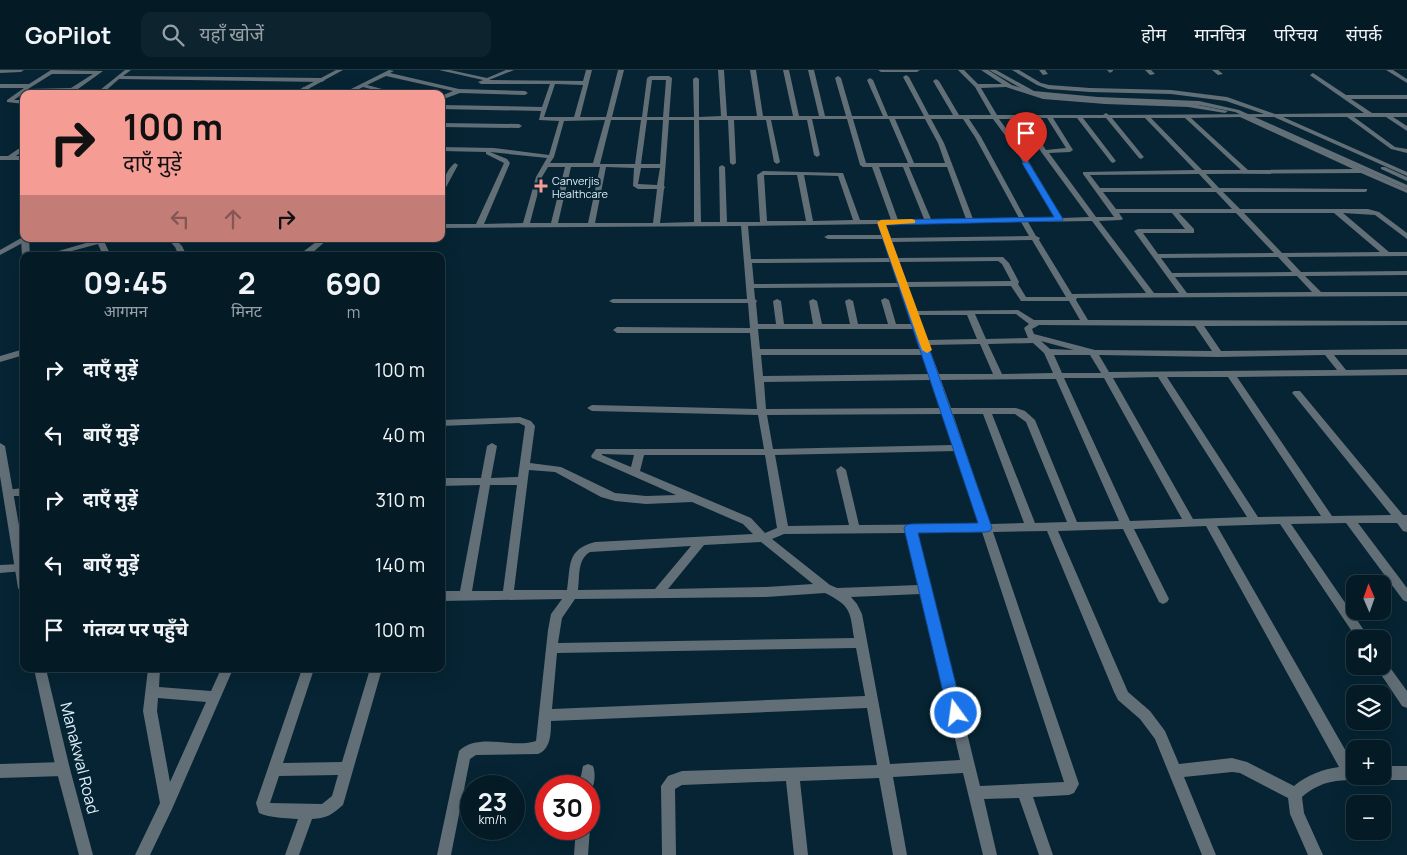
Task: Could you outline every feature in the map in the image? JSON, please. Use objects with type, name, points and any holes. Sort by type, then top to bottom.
[{"type":"street","points":[[0,70],[21,70]]},
{"type":"street","points":[[104,90],[128,70]]},
{"type":"street","points":[[166,78],[175,70]]},
{"type":"street","points":[[196,78],[205,70]]},
{"type":"street","points":[[304,89],[340,70]]},
{"type":"street","points":[[352,90],[394,70]]},
{"type":"street","points":[[442,70],[484,81],[584,83]]},
{"type":"street","points":[[445,96],[511,70]]},
{"type":"street","points":[[576,118],[589,70]]},
{"type":"street","points":[[591,226],[607,118],[621,70]]},
{"type":"street","points":[[721,70],[732,163]]},
{"type":"street","points":[[753,70],[777,162]]},
{"type":"street","points":[[786,70],[796,117]]},
{"type":"street","points":[[811,70],[822,117]]},
{"type":"street","points":[[881,70],[917,70]]},
{"type":"street","points":[[961,70],[977,86],[995,117],[1019,150],[1059,219]]},
{"type":"street","points":[[984,70],[1027,93],[1050,98],[1105,102],[1188,104],[1238,115],[1407,189]]},
{"type":"street","points":[[992,70],[1012,85],[1033,93],[1199,103],[1246,115],[1407,189]]},
{"type":"street","points":[[1006,70],[1037,88],[1204,99],[1234,105],[1407,179]]},
{"type":"street","points":[[1015,70],[1048,87],[1193,94],[1227,99],[1273,115],[1407,174]]},
{"type":"street","points":[[1389,70],[1407,81]]},
{"type":"street","points":[[24,90],[53,71],[99,71]]},
{"type":"street","points":[[72,90],[99,71]]},
{"type":"street","points":[[386,74],[459,91],[526,94]]},
{"type":"street","points":[[1313,75],[1370,115]]},
{"type":"street","points":[[906,77],[950,165],[953,180],[970,221]]},
{"type":"street","points":[[120,78],[322,80]]},
{"type":"street","points":[[656,225],[662,187],[669,78],[650,79],[636,186],[662,187]]},
{"type":"street","points":[[838,78],[862,164],[950,165]]},
{"type":"street","points":[[696,79],[698,225]]},
{"type":"street","points":[[870,80],[889,117],[909,165],[928,221]]},
{"type":"street","points":[[936,81],[961,117],[978,137],[1023,220],[1036,238],[1086,322]]},
{"type":"street","points":[[553,83],[541,119],[1407,115]]},
{"type":"street","points":[[362,85],[382,90]]},
{"type":"street","points":[[977,86],[1012,85]]},
{"type":"street","points":[[0,86],[30,86]]},
{"type":"street","points":[[20,93],[9,101],[20,102]]},
{"type":"street","points":[[1345,97],[1407,97]]},
{"type":"street","points":[[445,107],[544,109]]},
{"type":"street","points":[[1145,115],[1240,211],[1319,295]]},
{"type":"street","points":[[1185,115],[1246,171]]},
{"type":"street","points":[[1348,115],[1394,148],[1407,151]]},
{"type":"street","points":[[1387,115],[1407,129]]},
{"type":"street","points":[[1078,116],[1113,161]]},
{"type":"street","points":[[1106,116],[1141,157]]},
{"type":"street","points":[[809,117],[817,155]]},
{"type":"street","points":[[1021,117],[1061,177],[1152,296]]},
{"type":"street","points":[[1044,152],[1070,150],[1049,117]]},
{"type":"street","points":[[526,226],[539,177],[551,157],[562,119]]},
{"type":"street","points":[[445,125],[519,126]]},
{"type":"street","points":[[445,149],[481,150],[551,157]]},
{"type":"street","points":[[9,158],[20,150]]},
{"type":"street","points":[[479,226],[507,163],[505,160],[481,150]]},
{"type":"street","points":[[0,158],[20,158]]},
{"type":"street","points":[[445,184],[455,165]]},
{"type":"street","points":[[546,165],[663,166]]},
{"type":"street","points":[[875,165],[895,222]]},
{"type":"street","points":[[554,226],[568,166]]},
{"type":"street","points":[[722,167],[724,224]]},
{"type":"street","points":[[445,226],[698,225],[1119,219],[1085,173],[1364,171]]},
{"type":"street","points":[[800,173],[810,223]]},
{"type":"street","points":[[764,223],[760,174],[800,173],[841,174],[857,222]]},
{"type":"street","points":[[1098,190],[1366,190]]},
{"type":"street","points":[[1114,211],[1375,212],[1407,236]]},
{"type":"street","points":[[1174,211],[1191,231],[1138,232],[1185,296]]},
{"type":"street","points":[[1337,212],[1387,254]]},
{"type":"street","points":[[881,222],[926,347],[934,377],[1072,784],[1069,788],[975,793]]},
{"type":"street","points":[[744,224],[761,379],[762,412],[783,530]]},
{"type":"street","points":[[828,237],[1036,238]]},
{"type":"street","points":[[0,253],[20,242]]},
{"type":"street","points":[[58,252],[92,242]]},
{"type":"street","points":[[309,252],[321,242]]},
{"type":"street","points":[[1156,256],[1407,254]]},
{"type":"street","points":[[748,261],[1000,259],[1005,263],[1015,280],[1014,284],[1024,299],[1407,294]]},
{"type":"street","points":[[1171,275],[1407,273]]},
{"type":"street","points":[[751,286],[1014,284]]},
{"type":"street","points":[[884,300],[893,326]]},
{"type":"street","points":[[613,301],[753,301]]},
{"type":"street","points":[[777,301],[780,327]]},
{"type":"street","points":[[813,301],[818,327]]},
{"type":"street","points":[[849,301],[855,327]]},
{"type":"street","points":[[966,312],[972,316],[998,375]]},
{"type":"street","points":[[913,313],[1018,312],[1033,323],[1407,323]]},
{"type":"street","points":[[1033,323],[1028,328],[1032,337],[1048,352],[1126,524],[1163,599]]},
{"type":"street","points":[[1198,324],[1218,354]]},
{"type":"street","points":[[617,330],[918,326]]},
{"type":"street","points":[[757,352],[926,347],[1032,337],[1092,352],[1133,420],[1190,522]]},
{"type":"street","points":[[1048,352],[1218,354],[1407,352]]},
{"type":"street","points":[[1326,352],[1343,372]]},
{"type":"street","points":[[0,359],[20,353]]},
{"type":"street","points":[[761,379],[1058,374],[1407,372]]},
{"type":"street","points":[[1160,374],[1255,521]]},
{"type":"street","points":[[1231,374],[1329,520]]},
{"type":"street","points":[[1297,393],[1405,522]]},
{"type":"street","points":[[592,408],[762,412],[1016,411],[1022,413],[1030,420],[1074,527]]},
{"type":"street","points":[[986,410],[1031,527]]},
{"type":"street","points":[[445,423],[520,420],[528,422],[530,426],[508,595]]},
{"type":"street","points":[[0,446],[20,568],[0,569]]},
{"type":"street","points":[[465,595],[492,446]]},
{"type":"street","points":[[900,855],[854,607],[844,597],[830,590],[762,538],[747,521],[598,459],[596,453],[605,451],[769,452],[958,448]]},
{"type":"street","points":[[634,473],[640,451]]},
{"type":"street","points":[[525,466],[557,469],[605,494],[615,497],[646,500],[694,498]]},
{"type":"street","points":[[841,470],[854,529]]},
{"type":"street","points":[[445,482],[522,481]]},
{"type":"street","points":[[9,493],[20,492]]},
{"type":"street","points":[[1283,520],[1358,630]]},
{"type":"street","points":[[444,855],[464,756],[474,749],[538,748],[542,744],[556,616],[572,594],[577,557],[580,551],[586,548],[762,538],[783,530],[1074,527],[1283,520],[1405,522]]},
{"type":"street","points":[[1349,520],[1407,597]]},
{"type":"street","points":[[1209,522],[1346,761]]},
{"type":"street","points":[[1051,527],[1118,688],[1123,696],[1153,724],[1208,855]]},
{"type":"street","points":[[911,528],[990,855]]},
{"type":"street","points":[[658,593],[700,542]]},
{"type":"street","points":[[445,596],[926,589]]},
{"type":"street","points":[[552,648],[861,643]]},
{"type":"street","name":"Manakwal Road","points":[[41,672],[63,769],[86,855]]},
{"type":"street","points":[[154,672],[150,712],[167,804]]},
{"type":"street","points":[[142,855],[167,804],[226,672]]},
{"type":"street","points":[[307,672],[263,803],[264,808],[270,810],[326,811],[338,800],[375,672]]},
{"type":"street","points":[[1388,675],[1407,702]]},
{"type":"street","points":[[152,692],[214,698]]},
{"type":"street","points":[[545,715],[871,702]]},
{"type":"street","points":[[1174,771],[1232,765],[1242,767],[1295,794]]},
{"type":"street","points":[[669,855],[668,786],[673,781],[682,778],[886,772],[969,766]]},
{"type":"street","points":[[273,770],[347,768]]},
{"type":"street","points":[[0,771],[63,769]]},
{"type":"street","points":[[587,775],[588,771]]},
{"type":"street","points":[[1391,773],[1407,773]]},
{"type":"street","points":[[1295,794],[1311,781],[1325,775],[1346,774]]},
{"type":"street","points":[[792,775],[801,855]]},
{"type":"street","points":[[1024,791],[1046,855]]},
{"type":"street","points":[[1295,794],[1297,814],[1316,855]]},
{"type":"street","points":[[292,855],[307,812]]},
{"type":"street","points":[[581,855],[582,840]]},
{"type":"slow traffic","points":[[912,222],[881,222],[927,350]]},
{"type":"place","name":"Canverjis Healthcare","points":[[541,186]]},
{"type":"route","points":[[956,713],[911,528],[986,528],[881,222],[1059,219],[1026,163]]}]
